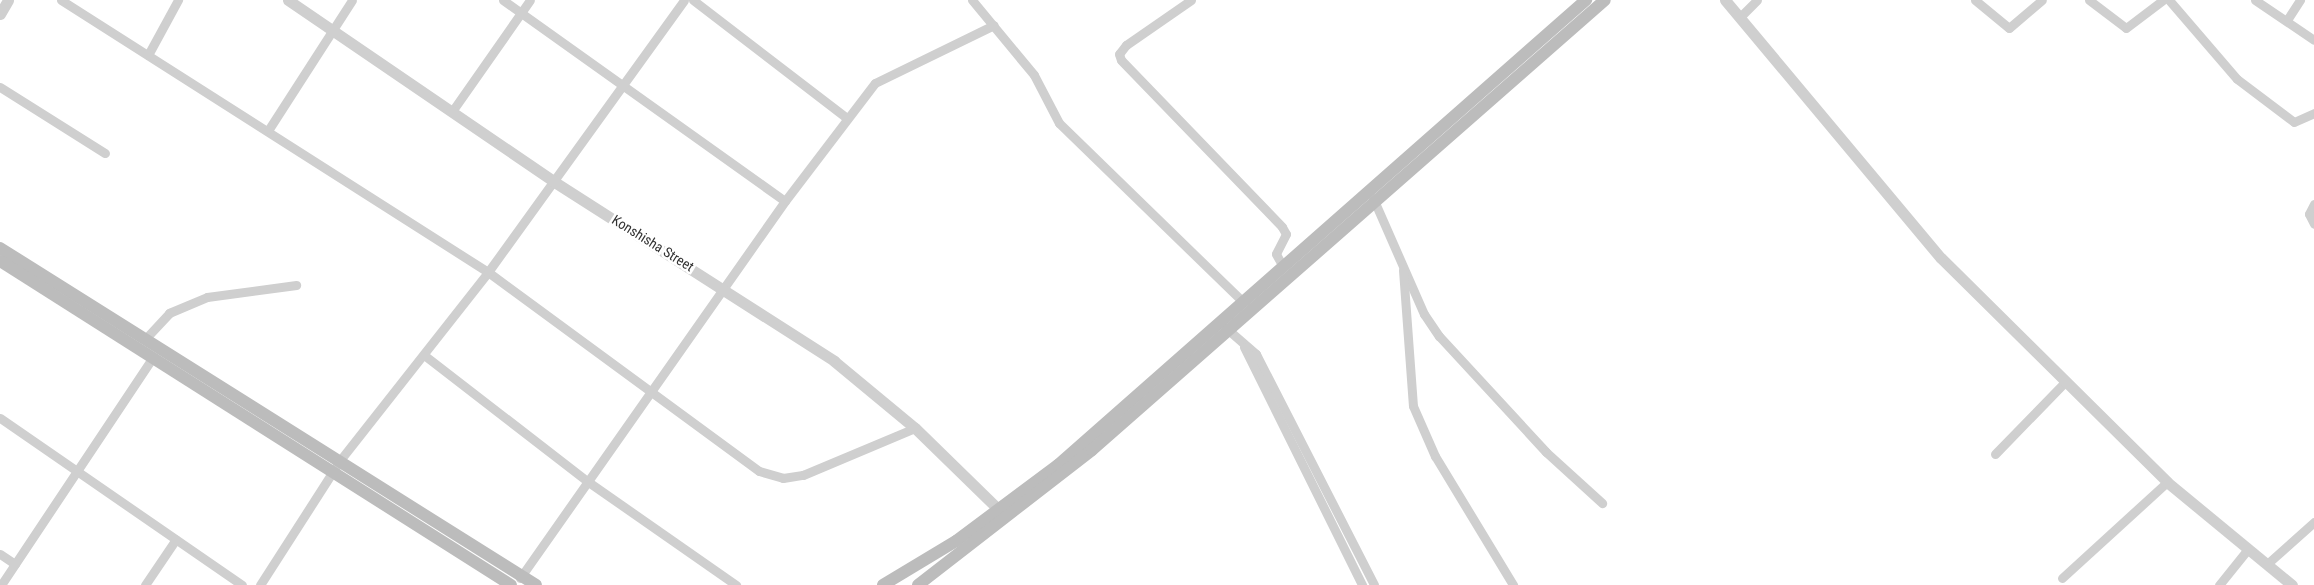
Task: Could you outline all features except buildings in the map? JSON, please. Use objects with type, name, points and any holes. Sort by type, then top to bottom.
[{"type":"main road","points":[[918,585],[1060,477],[1223,325],[1241,300],[1282,265],[1372,196],[1586,0]]},
{"type":"main road","points":[[883,585],[999,510],[1076,449],[1604,0]]},
{"type":"main road","points":[[0,248],[147,337],[515,581],[536,585]]},
{"type":"main road","points":[[0,261],[153,357],[338,464]]},
{"type":"street","points":[[0,14],[8,0]]},
{"type":"street","points":[[62,0],[269,129],[488,272],[651,393],[773,477],[803,475],[915,428]]},
{"type":"street","points":[[148,55],[178,0]]},
{"type":"street","name":"Konshisha Street","points":[[288,0],[333,28],[553,181],[727,289],[834,361],[915,428],[999,510]]},
{"type":"street","points":[[269,129],[352,0]]},
{"type":"street","points":[[503,0],[623,82],[785,201]]},
{"type":"street","points":[[452,110],[530,0]]},
{"type":"street","points":[[262,584],[338,464],[488,272],[623,82],[684,0]]},
{"type":"street","points":[[693,0],[847,118]]},
{"type":"street","points":[[972,0],[1034,75],[1059,124],[1241,300]]},
{"type":"street","points":[[1191,0],[1126,45],[1119,54],[1121,60],[1282,227],[1286,234],[1276,254],[1282,265]]},
{"type":"street","points":[[1725,0],[1904,217],[2167,482],[2292,585]]},
{"type":"street","points":[[1740,17],[1758,0]]},
{"type":"street","points":[[1974,0],[2009,28],[2042,0]]},
{"type":"street","points":[[2089,0],[2126,28],[2163,0]]},
{"type":"street","points":[[2170,0],[2244,85],[2294,122],[2314,114]]},
{"type":"street","points":[[2255,0],[2314,40]]},
{"type":"street","points":[[2287,20],[2300,0]]},
{"type":"street","points":[[515,581],[727,289],[785,201],[847,118],[884,76],[994,25]]},
{"type":"street","points":[[0,87],[106,153]]},
{"type":"street","points":[[1372,196],[1424,314],[1440,336],[1546,452],[1602,503]]},
{"type":"street","points":[[2314,204],[2309,214],[2314,224]]},
{"type":"street","points":[[1403,266],[1413,406],[1435,456],[1513,585]]},
{"type":"street","points":[[147,337],[169,313],[208,297],[296,285]]},
{"type":"street","points":[[1223,325],[1244,347],[1256,354],[1374,585]]},
{"type":"street","points":[[1244,347],[1362,585]]},
{"type":"street","points":[[424,356],[587,481],[736,585]]},
{"type":"street","points":[[2,585],[153,357]]},
{"type":"street","points":[[1995,454],[2066,382]]},
{"type":"street","points":[[0,418],[78,470],[242,585]]},
{"type":"street","points":[[2062,578],[2167,482]]},
{"type":"street","points":[[2267,564],[2314,522]]},
{"type":"street","points":[[144,585],[176,539]]},
{"type":"street","points":[[2219,585],[2248,549]]},
{"type":"street","points":[[0,554],[16,564]]}]
